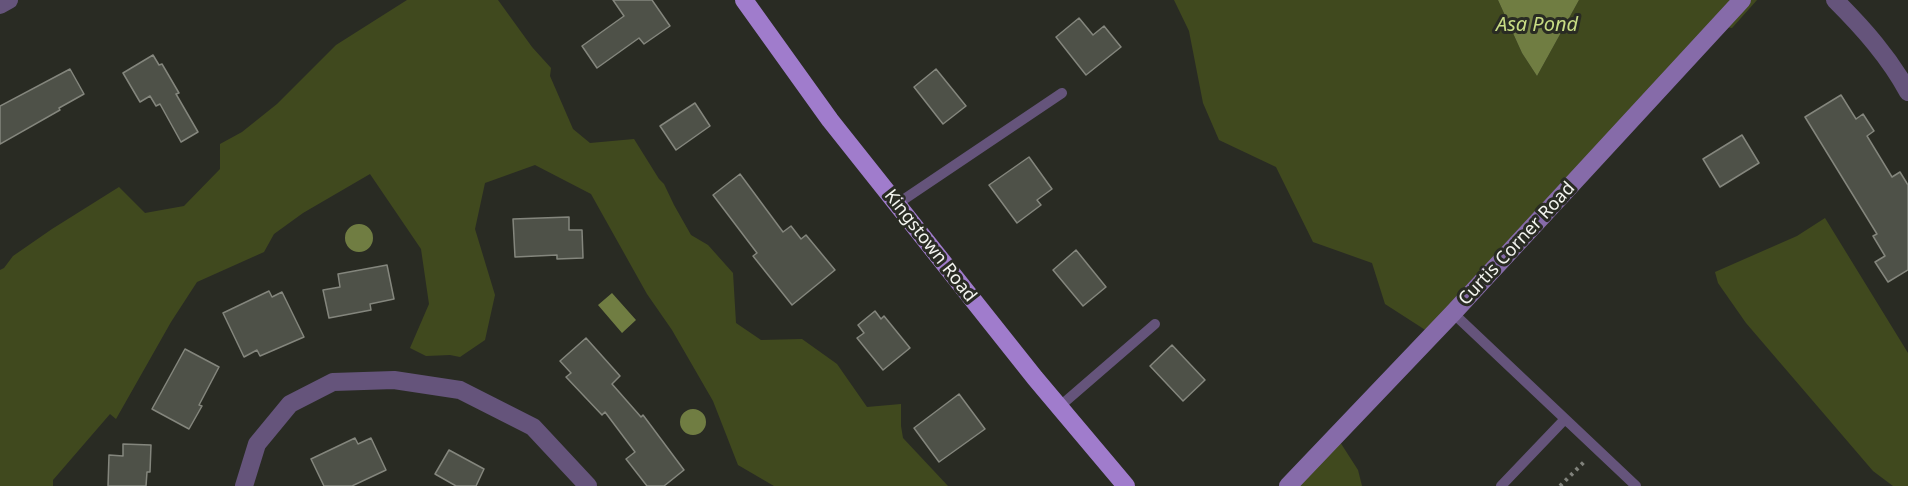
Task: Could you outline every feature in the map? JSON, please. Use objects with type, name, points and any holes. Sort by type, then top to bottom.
[{"type":"main road","name":"Kingstown Road","points":[[744,0],[830,120],[1059,407],[1126,486]]},
{"type":"street","points":[[0,5],[9,0]]},
{"type":"street","name":"Curtis Corner Road","points":[[1288,486],[1453,313],[1742,0]]},
{"type":"street","points":[[1836,0],[1897,71],[1908,92]]},
{"type":"street","points":[[244,486],[257,444],[290,404],[333,382],[394,380],[460,390],[533,427],[588,486]]},
{"type":"lane","points":[[897,204],[1062,93]]},
{"type":"lane","points":[[1453,313],[1636,486]]},
{"type":"lane","points":[[1059,407],[1155,324]]},
{"type":"lane","points":[[1501,486],[1565,419]]},
{"type":"path","points":[[1560,486],[1596,449]]},
{"type":"shaded area","points":[[407,0],[498,0],[532,47],[551,68],[550,76],[573,129],[590,143],[634,139],[664,184],[691,235],[708,245],[733,273],[736,323],[761,340],[802,339],[837,364],[867,407],[901,404],[903,438],[948,486],[774,486],[738,465],[713,401],[672,330],[647,294],[591,194],[535,165],[485,183],[475,229],[495,295],[485,340],[460,357],[426,356],[410,348],[429,304],[421,249],[370,174],[303,213],[274,234],[264,252],[197,282],[171,322],[116,419],[110,414],[53,480],[53,486],[0,486],[0,270],[13,256],[119,187],[145,213],[184,206],[220,169],[220,144],[242,132],[277,104],[336,45]]},
{"type":"shaded area","points":[[1174,0],[1498,0],[1522,53],[1537,76],[1579,0],[1757,0],[1732,28],[1725,27],[1430,333],[1385,304],[1372,263],[1313,242],[1276,167],[1219,140],[1203,103],[1189,31]]},
{"type":"shaded area","points":[[1825,218],[1908,353],[1908,486],[1893,486],[1873,471],[1746,323],[1718,283],[1715,272],[1797,236]]},
{"type":"shaded area","points":[[1340,442],[1358,470],[1362,486],[1294,486]]},
{"type":"water","name":"Asa Pond","points":[[1498,0],[1579,0],[1537,76],[1522,53]]},
{"type":"water","points":[[359,224],[369,228],[373,238],[369,248],[359,252],[349,248],[345,238],[349,228]]},
{"type":"water","points":[[612,293],[636,320],[622,333],[598,305]]},
{"type":"water","points":[[693,409],[703,412],[706,422],[703,432],[693,435],[683,432],[680,422],[683,412]]},
{"type":"building","points":[[613,0],[652,0],[670,26],[644,44],[639,38],[597,68],[582,46],[624,16]]},
{"type":"building","points":[[1079,18],[1093,35],[1104,26],[1121,47],[1086,75],[1056,37]]},
{"type":"building","points":[[153,55],[159,65],[162,64],[179,93],[176,94],[198,132],[181,142],[160,104],[156,106],[150,96],[140,102],[123,73]]},
{"type":"building","points":[[70,69],[84,94],[0,144],[0,106]]},
{"type":"building","points":[[936,69],[966,106],[943,124],[914,87]]},
{"type":"building","points":[[1841,95],[1856,119],[1863,114],[1874,131],[1867,136],[1892,177],[1900,172],[1908,185],[1908,270],[1888,282],[1875,262],[1885,256],[1873,236],[1877,234],[1805,117]]},
{"type":"building","points":[[695,103],[710,126],[676,150],[660,126]]},
{"type":"building","points":[[1742,135],[1759,163],[1720,187],[1703,159]]},
{"type":"building","points":[[1029,157],[1052,189],[1037,200],[1041,205],[1017,223],[989,185]]},
{"type":"building","points":[[740,174],[783,232],[791,226],[801,239],[806,235],[835,270],[792,305],[753,256],[757,253],[713,195]]},
{"type":"building","points":[[569,217],[569,230],[582,230],[583,258],[557,259],[557,255],[515,257],[513,219]]},
{"type":"building","points":[[1076,250],[1106,287],[1083,306],[1053,270]]},
{"type":"building","points":[[387,265],[394,299],[370,304],[371,310],[329,318],[323,290],[340,287],[338,274]]},
{"type":"building","points":[[269,291],[272,297],[282,292],[304,337],[260,356],[257,350],[244,357],[223,313]]},
{"type":"building","points":[[875,311],[881,319],[884,316],[910,348],[883,370],[857,338],[864,333],[858,325]]},
{"type":"building","points":[[586,338],[620,376],[612,384],[641,417],[643,415],[684,470],[664,486],[647,486],[626,459],[635,452],[605,412],[602,415],[566,377],[571,373],[560,361]]},
{"type":"building","points":[[1172,345],[1205,380],[1183,401],[1150,366]]},
{"type":"building","points":[[185,349],[219,367],[189,429],[152,409]]},
{"type":"building","points":[[959,394],[985,429],[939,462],[914,428]]},
{"type":"building","points":[[355,438],[358,444],[371,438],[386,470],[352,486],[324,486],[311,459]]},
{"type":"building","points":[[123,444],[151,445],[150,472],[147,472],[146,486],[108,486],[109,455],[123,456]]},
{"type":"building","points":[[449,450],[484,469],[476,486],[456,486],[435,474]]}]
